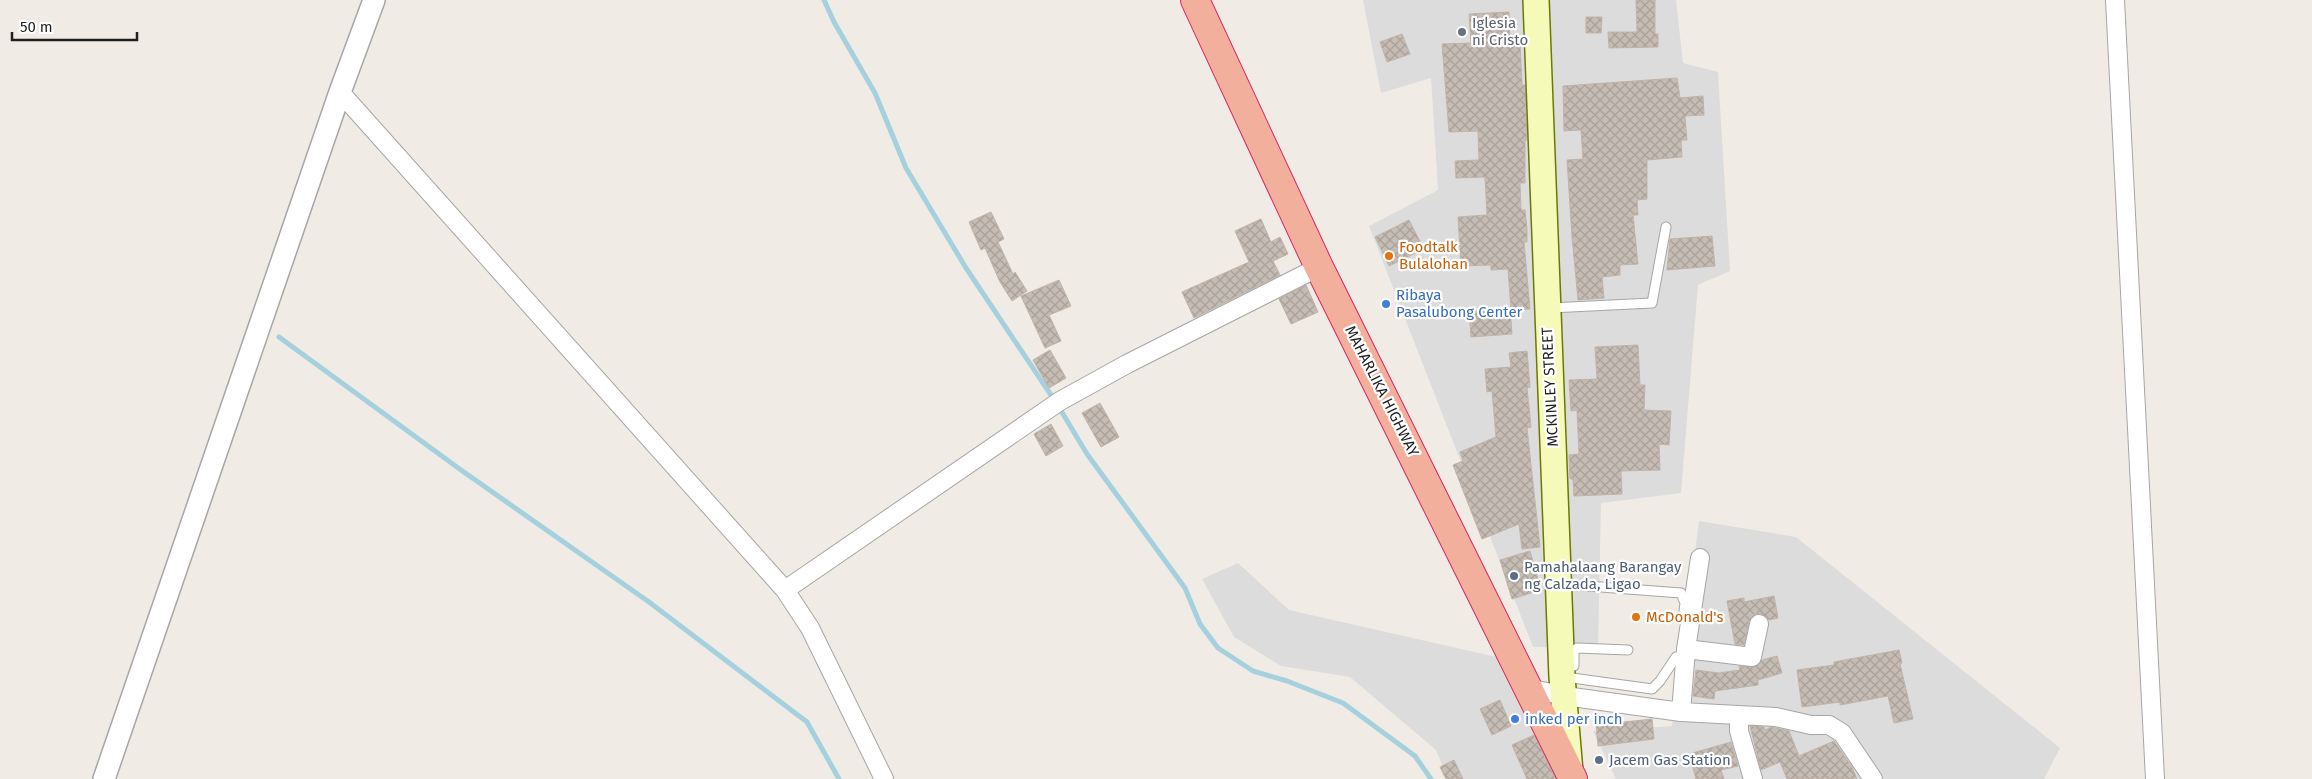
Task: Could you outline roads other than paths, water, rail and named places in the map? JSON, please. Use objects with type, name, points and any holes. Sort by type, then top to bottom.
[{"type":"highway","name":"MAHARLIKA HIGHWAY","points":[[1195,0],[1319,267],[1572,776]]},
{"type":"main road","name":"MCKINLEY STREET","points":[[1536,0],[1559,584],[1572,776]]},
{"type":"street","points":[[104,779],[340,92],[374,0]]},
{"type":"street","points":[[2115,0],[2155,779]]},
{"type":"street","points":[[340,92],[785,590],[810,628],[884,779]]},
{"type":"street","points":[[785,590],[1060,401],[1127,364],[1319,267]]},
{"type":"street","points":[[1681,712],[1681,647],[1700,558]]},
{"type":"street","points":[[1681,647],[1752,657],[1759,624]]},
{"type":"street","points":[[1528,688],[1567,684],[1681,712],[1776,717],[1811,725],[1829,726],[1842,734],[1873,779]]},
{"type":"street","points":[[1738,714],[1739,731],[1753,779]]},
{"type":"lane","points":[[1547,308],[1652,303],[1666,227]]},
{"type":"lane","points":[[1559,584],[1682,593],[1685,603],[1681,647],[1660,681],[1652,689],[1567,684],[1574,651],[1577,648],[1628,650]]},
{"type":"waterway","points":[[824,0],[834,22],[875,93],[906,168],[966,268],[1057,404],[1087,454],[1185,588],[1200,624],[1218,648],[1253,671],[1287,681],[1343,703],[1415,756],[1431,779]]},
{"type":"waterway","points":[[279,337],[461,470],[649,602],[807,722],[839,779]]},
{"type":"place","name":"Iglesia ni Cristo","points":[[1462,32]]},
{"type":"place","name":"Foodtalk Bulalohan","points":[[1389,256]]},
{"type":"place","name":"Ribaya Pasalubong Center","points":[[1386,304]]},
{"type":"place","name":"Pamahalaang Barangay ng Calzada, Ligao","points":[[1514,576]]},
{"type":"place","name":"McDonald's","points":[[1636,617]]},
{"type":"place","name":"inked per inch","points":[[1515,719]]},
{"type":"place","name":"Jacem Gas Station","points":[[1599,760]]}]
